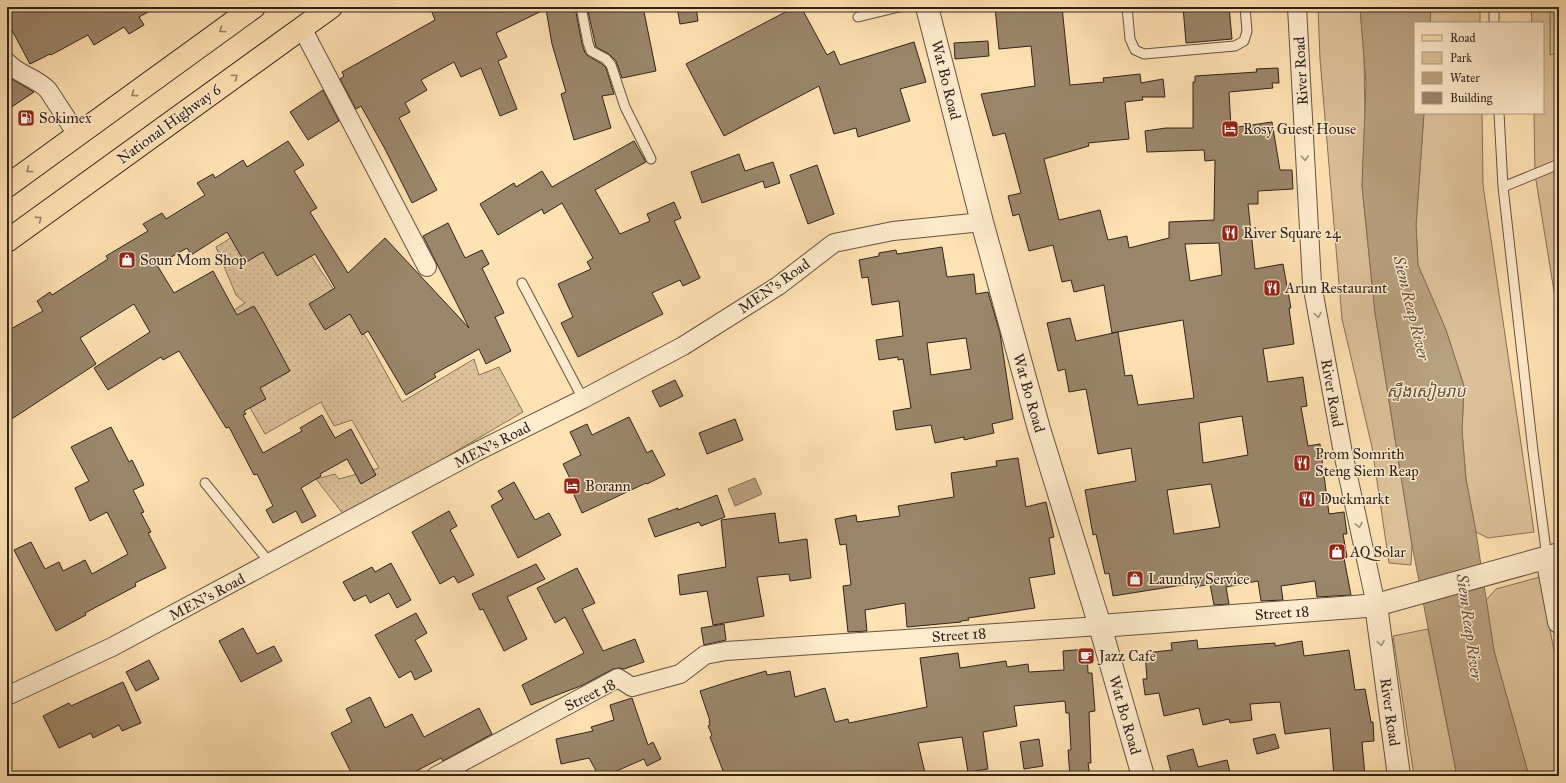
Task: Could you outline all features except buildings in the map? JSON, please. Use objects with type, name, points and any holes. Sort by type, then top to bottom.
[{"type":"main road","points":[[7,186],[254,7]]},
{"type":"main road","name":"National Highway 6","points":[[7,241],[331,7]]},
{"type":"street","name":"Wat Bo Road","points":[[927,7],[982,222],[1039,428],[1100,626],[1143,776]]},
{"type":"street","name":"River Road","points":[[1297,7],[1312,284],[1343,453],[1376,604],[1398,776]]},
{"type":"street","points":[[302,28],[427,266]]},
{"type":"street","points":[[7,62],[14,69],[45,87],[52,95],[78,136]]},
{"type":"street","name":"MEN's Road","points":[[7,696],[112,647],[476,452],[583,399],[683,346],[778,286],[834,243],[893,231],[982,222]]},
{"type":"street","points":[[1553,556],[1559,622]]},
{"type":"street","name":"Street 18","points":[[436,776],[618,678],[632,687],[680,674],[705,656],[726,651],[1354,608],[1410,596],[1553,556]]},
{"type":"lane","points":[[581,7],[591,51],[606,59],[611,65],[627,111],[651,159]]},
{"type":"lane","points":[[858,17],[899,7]]},
{"type":"lane","points":[[1127,7],[1130,39],[1135,50],[1144,54],[1235,46],[1244,41],[1247,31],[1245,7]]},
{"type":"lane","points":[[1494,7],[1494,22]]},
{"type":"lane","points":[[1499,114],[1503,187],[1533,451],[1553,556]]},
{"type":"lane","points":[[1503,187],[1559,164]]},
{"type":"lane","points":[[522,283],[583,399]]},
{"type":"lane","points":[[205,483],[270,563]]},
{"type":"green space","points":[[1318,7],[1360,7],[1364,57],[1365,117],[1362,186],[1375,313],[1412,545],[1411,565],[1389,563],[1372,447],[1342,319],[1320,59]]},
{"type":"green space","points":[[1431,7],[1480,7],[1480,22],[1430,22]]},
{"type":"green space","points":[[1531,7],[1550,7],[1550,55],[1559,52],[1559,322],[1535,174],[1534,114],[1544,114],[1544,22],[1532,22]]},
{"type":"green space","points":[[1550,7],[1559,7],[1559,52],[1550,56]]},
{"type":"green space","points":[[1424,114],[1482,114],[1483,185],[1534,532],[1488,538],[1476,532],[1466,479],[1462,431],[1464,386],[1446,330],[1418,265],[1416,225]]},
{"type":"green space","points":[[279,208],[369,342],[402,402],[474,359],[479,375],[499,367],[523,412],[344,515],[316,479],[335,474],[339,479],[379,468],[352,420],[334,426],[321,402],[265,434],[205,329],[245,303],[236,295],[216,247]]},
{"type":"green space","points":[[1540,577],[1559,677],[1559,776],[1529,776],[1494,651],[1486,600],[1496,589]]},
{"type":"green space","points":[[1428,629],[1457,776],[1414,776],[1393,636]]},
{"type":"water","name":"ស្ទឹងសៀមរាប","points":[[1360,7],[1431,7],[1430,22],[1414,22],[1414,114],[1424,114],[1416,225],[1418,265],[1446,330],[1464,386],[1462,431],[1466,479],[1476,532],[1494,651],[1529,776],[1457,776],[1412,545],[1375,313],[1362,186],[1366,84]]},
{"type":"water","points":[[755,478],[762,494],[735,506],[728,489]]},
{"type":"place","name":"Sokimex","points":[[26,118]]},
{"type":"place","name":"Rosy Guest House","points":[[1230,129]]},
{"type":"place","name":"River Square 24","points":[[1230,233]]},
{"type":"place","name":"Soun Mom Shop","points":[[127,260]]},
{"type":"place","name":"Arun Restaurant","points":[[1272,288]]},
{"type":"place","name":"Prom Somrith Steng Siem Reap","points":[[1302,463]]},
{"type":"place","name":"Borann","points":[[572,486]]},
{"type":"place","name":"Duckmarkt","points":[[1307,499]]},
{"type":"place","name":"AQ Solar","points":[[1337,552]]},
{"type":"place","name":"Laundry Service","points":[[1135,579]]},
{"type":"place","name":"Jazz Cafe","points":[[1086,656]]},
{"type":"water label","name":"Siem Reap River","points":[[1412,308]]},
{"type":"water label","name":"Siem Reap River","points":[[1470,627]]}]
